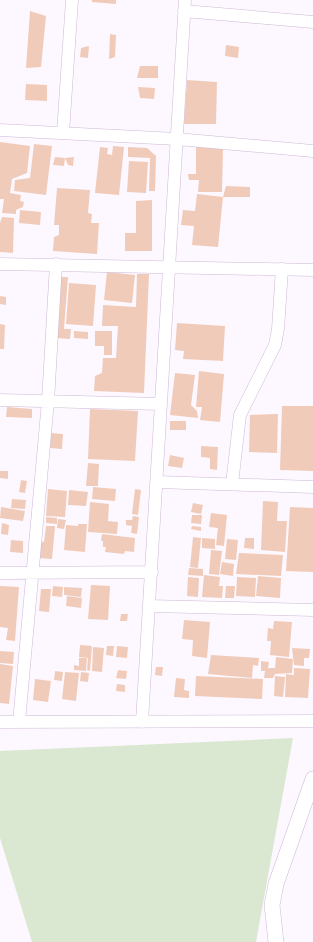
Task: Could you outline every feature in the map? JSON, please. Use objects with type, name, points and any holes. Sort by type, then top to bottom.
[{"type":"street","points":[[63,132],[72,0]]},
{"type":"street","points":[[142,722],[170,266],[184,5],[313,22]]},
{"type":"street","points":[[0,130],[63,132],[177,139],[313,151]]},
{"type":"street","points":[[0,264],[170,266],[313,270]]},
{"type":"street","points":[[19,722],[48,401],[56,264]]},
{"type":"street","points":[[232,484],[240,415],[275,345],[278,329],[282,269]]},
{"type":"street","points":[[0,400],[161,404]]},
{"type":"street","points":[[157,482],[313,487]]},
{"type":"street","points":[[0,573],[152,572]]},
{"type":"street","points":[[149,606],[313,610]]},
{"type":"street","points":[[0,722],[313,721]]},
{"type":"street","points":[[276,942],[272,905],[276,884],[313,779]]},
{"type":"green space","points":[[293,738],[256,942],[32,942],[0,838],[0,751]]},
{"type":"building","points":[[92,0],[116,0],[116,4],[92,2]]},
{"type":"building","points":[[30,11],[46,16],[41,67],[26,68]]},
{"type":"building","points":[[110,34],[116,35],[115,57],[109,59]]},
{"type":"building","points":[[226,45],[239,47],[238,58],[225,56]]},
{"type":"building","points":[[89,46],[88,58],[80,57],[81,48]]},
{"type":"building","points":[[140,66],[158,66],[158,78],[137,78]]},
{"type":"building","points":[[187,80],[217,82],[216,124],[184,124]]},
{"type":"building","points":[[26,84],[47,85],[47,101],[25,100]]},
{"type":"building","points":[[138,87],[155,88],[154,99],[140,98]]},
{"type":"building","points":[[0,142],[30,146],[27,173],[12,179],[10,193],[21,195],[20,201],[24,202],[23,207],[16,210],[16,214],[2,213],[4,199],[0,199]]},
{"type":"building","points":[[34,144],[52,146],[46,195],[14,191],[15,180],[30,178]]},
{"type":"building","points":[[113,146],[124,147],[119,195],[95,193],[100,147],[108,148],[107,154],[112,155]]},
{"type":"building","points":[[128,147],[147,148],[156,156],[155,191],[149,191],[150,158],[128,157]]},
{"type":"building","points":[[196,147],[223,148],[222,192],[198,192],[199,180],[189,180],[188,174],[196,174]]},
{"type":"building","points":[[55,157],[65,158],[64,166],[53,165]]},
{"type":"building","points":[[74,157],[73,166],[68,165],[65,158]]},
{"type":"building","points":[[129,161],[148,162],[146,193],[127,192]]},
{"type":"building","points":[[226,186],[250,187],[250,197],[223,197]]},
{"type":"building","points":[[57,188],[90,190],[88,213],[92,214],[91,223],[99,223],[97,254],[53,251],[54,237],[59,235],[59,225],[54,225]]},
{"type":"building","points":[[197,194],[223,197],[218,247],[192,245],[194,226],[181,225],[183,210],[195,211]]},
{"type":"building","points":[[152,200],[152,251],[125,251],[125,233],[136,233],[136,201]]},
{"type":"building","points":[[20,210],[41,212],[40,225],[19,223]]},
{"type":"building","points":[[2,217],[14,218],[13,253],[0,252],[0,223]]},
{"type":"building","points":[[107,272],[135,275],[132,303],[104,300]]},
{"type":"building","points":[[137,274],[149,274],[144,393],[94,391],[95,376],[102,373],[103,358],[116,358],[118,326],[102,326],[103,305],[136,307]]},
{"type":"building","points":[[61,277],[68,277],[64,329],[71,329],[70,339],[56,338]]},
{"type":"building","points":[[69,283],[96,285],[93,326],[66,324]]},
{"type":"building","points":[[0,296],[6,297],[6,305],[0,304]]},
{"type":"building","points":[[177,323],[225,326],[223,361],[183,359],[184,351],[175,350]]},
{"type":"building","points":[[0,324],[5,325],[4,349],[0,349]]},
{"type":"building","points":[[74,331],[88,332],[88,339],[74,338]]},
{"type":"building","points":[[95,331],[112,331],[112,355],[104,355],[104,346],[95,346]]},
{"type":"building","points":[[199,371],[224,374],[220,422],[200,420],[202,407],[196,407]]},
{"type":"building","points":[[175,373],[195,375],[191,405],[197,411],[198,418],[170,415]]},
{"type":"building","points":[[282,406],[313,406],[313,471],[280,470]]},
{"type":"building","points":[[7,407],[32,409],[32,418],[6,417]]},
{"type":"building","points":[[90,409],[138,411],[135,461],[88,459]]},
{"type":"building","points":[[278,414],[277,453],[249,452],[250,415]]},
{"type":"building","points":[[170,421],[186,421],[186,430],[170,430]]},
{"type":"building","points":[[51,433],[63,434],[62,449],[50,448]]},
{"type":"building","points":[[201,446],[218,447],[217,470],[210,469],[210,458],[201,457]]},
{"type":"building","points":[[170,455],[184,458],[182,468],[168,466]]},
{"type":"building","points":[[88,463],[99,464],[98,486],[86,486]]},
{"type":"building","points":[[0,471],[8,471],[8,479],[0,478]]},
{"type":"building","points":[[21,480],[27,481],[25,493],[19,492]]},
{"type":"building","points":[[93,487],[116,489],[115,501],[92,499]]},
{"type":"building","points":[[48,489],[67,491],[65,517],[46,516]]},
{"type":"building","points":[[135,489],[141,490],[138,515],[132,514]]},
{"type":"building","points":[[69,490],[88,492],[86,506],[68,505]]},
{"type":"building","points":[[12,499],[26,500],[25,509],[11,508]]},
{"type":"building","points":[[263,501],[278,502],[277,521],[287,521],[285,552],[261,550]]},
{"type":"building","points":[[90,502],[109,504],[108,521],[118,522],[117,534],[88,532]]},
{"type":"building","points":[[193,503],[203,505],[201,514],[191,512]]},
{"type":"building","points":[[1,507],[25,511],[23,521],[0,518]]},
{"type":"building","points":[[290,507],[313,508],[313,572],[286,571]]},
{"type":"building","points":[[211,513],[227,515],[224,546],[216,545],[218,528],[209,527]]},
{"type":"building","points":[[192,515],[202,515],[201,524],[191,523]]},
{"type":"building","points":[[133,516],[139,517],[137,534],[131,533],[132,526],[126,525],[126,520],[132,520]]},
{"type":"building","points":[[46,517],[57,518],[57,524],[46,523]]},
{"type":"building","points":[[58,519],[66,520],[64,529],[57,528]]},
{"type":"building","points":[[2,523],[9,525],[8,535],[1,534]]},
{"type":"building","points":[[78,524],[87,524],[85,552],[64,550],[66,525],[78,526]]},
{"type":"building","points":[[46,526],[55,526],[52,559],[38,558],[40,541],[44,542]]},
{"type":"building","points":[[192,526],[201,527],[201,531],[191,529]]},
{"type":"building","points":[[102,534],[135,538],[134,552],[125,551],[124,554],[105,552],[106,547],[103,547],[103,541],[101,541]]},
{"type":"building","points":[[193,537],[201,538],[198,568],[190,567]]},
{"type":"building","points":[[202,538],[215,539],[215,549],[202,548]]},
{"type":"building","points":[[245,538],[254,538],[254,549],[244,548]]},
{"type":"building","points":[[227,539],[238,540],[236,560],[225,559]]},
{"type":"building","points":[[11,540],[23,541],[23,553],[10,552]]},
{"type":"building","points":[[211,550],[222,551],[219,575],[209,574]]},
{"type":"building","points":[[239,553],[283,555],[281,576],[236,574]]},
{"type":"building","points":[[222,562],[234,564],[233,576],[220,574]]},
{"type":"building","points":[[189,568],[203,569],[203,576],[188,575]]},
{"type":"building","points":[[204,575],[220,577],[219,586],[223,586],[222,598],[202,597]]},
{"type":"building","points":[[258,576],[281,578],[280,598],[256,596]]},
{"type":"building","points":[[188,577],[199,578],[198,597],[187,596]]},
{"type":"building","points":[[237,577],[256,578],[255,597],[236,596]]},
{"type":"building","points":[[91,585],[110,586],[108,620],[88,619]]},
{"type":"building","points":[[0,586],[19,587],[15,641],[6,640],[8,628],[0,627]]},
{"type":"building","points":[[53,586],[63,587],[62,597],[52,596]]},
{"type":"building","points":[[226,586],[235,586],[234,598],[225,598]]},
{"type":"building","points":[[64,587],[82,588],[81,597],[64,595]]},
{"type":"building","points":[[41,589],[51,589],[49,612],[39,611]]},
{"type":"building","points":[[67,596],[82,598],[81,608],[66,606]]},
{"type":"building","points":[[121,614],[128,614],[127,621],[120,621]]},
{"type":"building","points":[[184,620],[210,622],[207,658],[192,656],[193,640],[182,639]]},
{"type":"building","points":[[274,621],[292,622],[289,657],[270,655],[271,641],[267,641],[268,628],[273,629]]},
{"type":"building","points":[[80,645],[92,646],[90,671],[87,670],[88,658],[79,657]]},
{"type":"building","points":[[107,646],[114,646],[113,656],[106,655]]},
{"type":"building","points":[[117,646],[128,647],[127,658],[116,657]]},
{"type":"building","points":[[93,647],[104,648],[102,672],[92,671]]},
{"type":"building","points":[[292,648],[310,649],[309,658],[304,658],[304,666],[294,665]]},
{"type":"building","points":[[0,651],[14,652],[13,664],[0,663]]},
{"type":"building","points":[[211,655],[259,658],[258,666],[253,665],[252,678],[208,674]]},
{"type":"building","points":[[276,657],[293,659],[292,673],[275,674],[273,678],[264,678],[265,671],[261,671],[261,661],[269,662],[268,668],[275,668]]},
{"type":"building","points":[[79,658],[87,658],[86,671],[74,670],[74,665],[79,666]]},
{"type":"building","points":[[0,664],[13,666],[9,704],[0,703]]},
{"type":"building","points":[[156,667],[163,667],[162,676],[155,675]]},
{"type":"building","points":[[294,668],[310,669],[308,698],[285,697],[286,674],[294,675]]},
{"type":"building","points":[[118,670],[127,671],[126,679],[116,678]]},
{"type":"building","points":[[55,671],[63,672],[62,681],[54,680]]},
{"type":"building","points":[[65,672],[79,673],[76,701],[62,699]]},
{"type":"building","points":[[81,672],[89,673],[88,682],[80,681]]},
{"type":"building","points":[[196,676],[263,679],[262,699],[195,696]]},
{"type":"building","points":[[275,676],[285,677],[283,697],[274,696]]},
{"type":"building","points":[[176,678],[185,679],[184,690],[189,691],[189,698],[174,697]]},
{"type":"building","points":[[35,679],[51,681],[48,702],[33,700]]},
{"type":"building","points":[[117,684],[125,685],[125,692],[116,691]]}]
